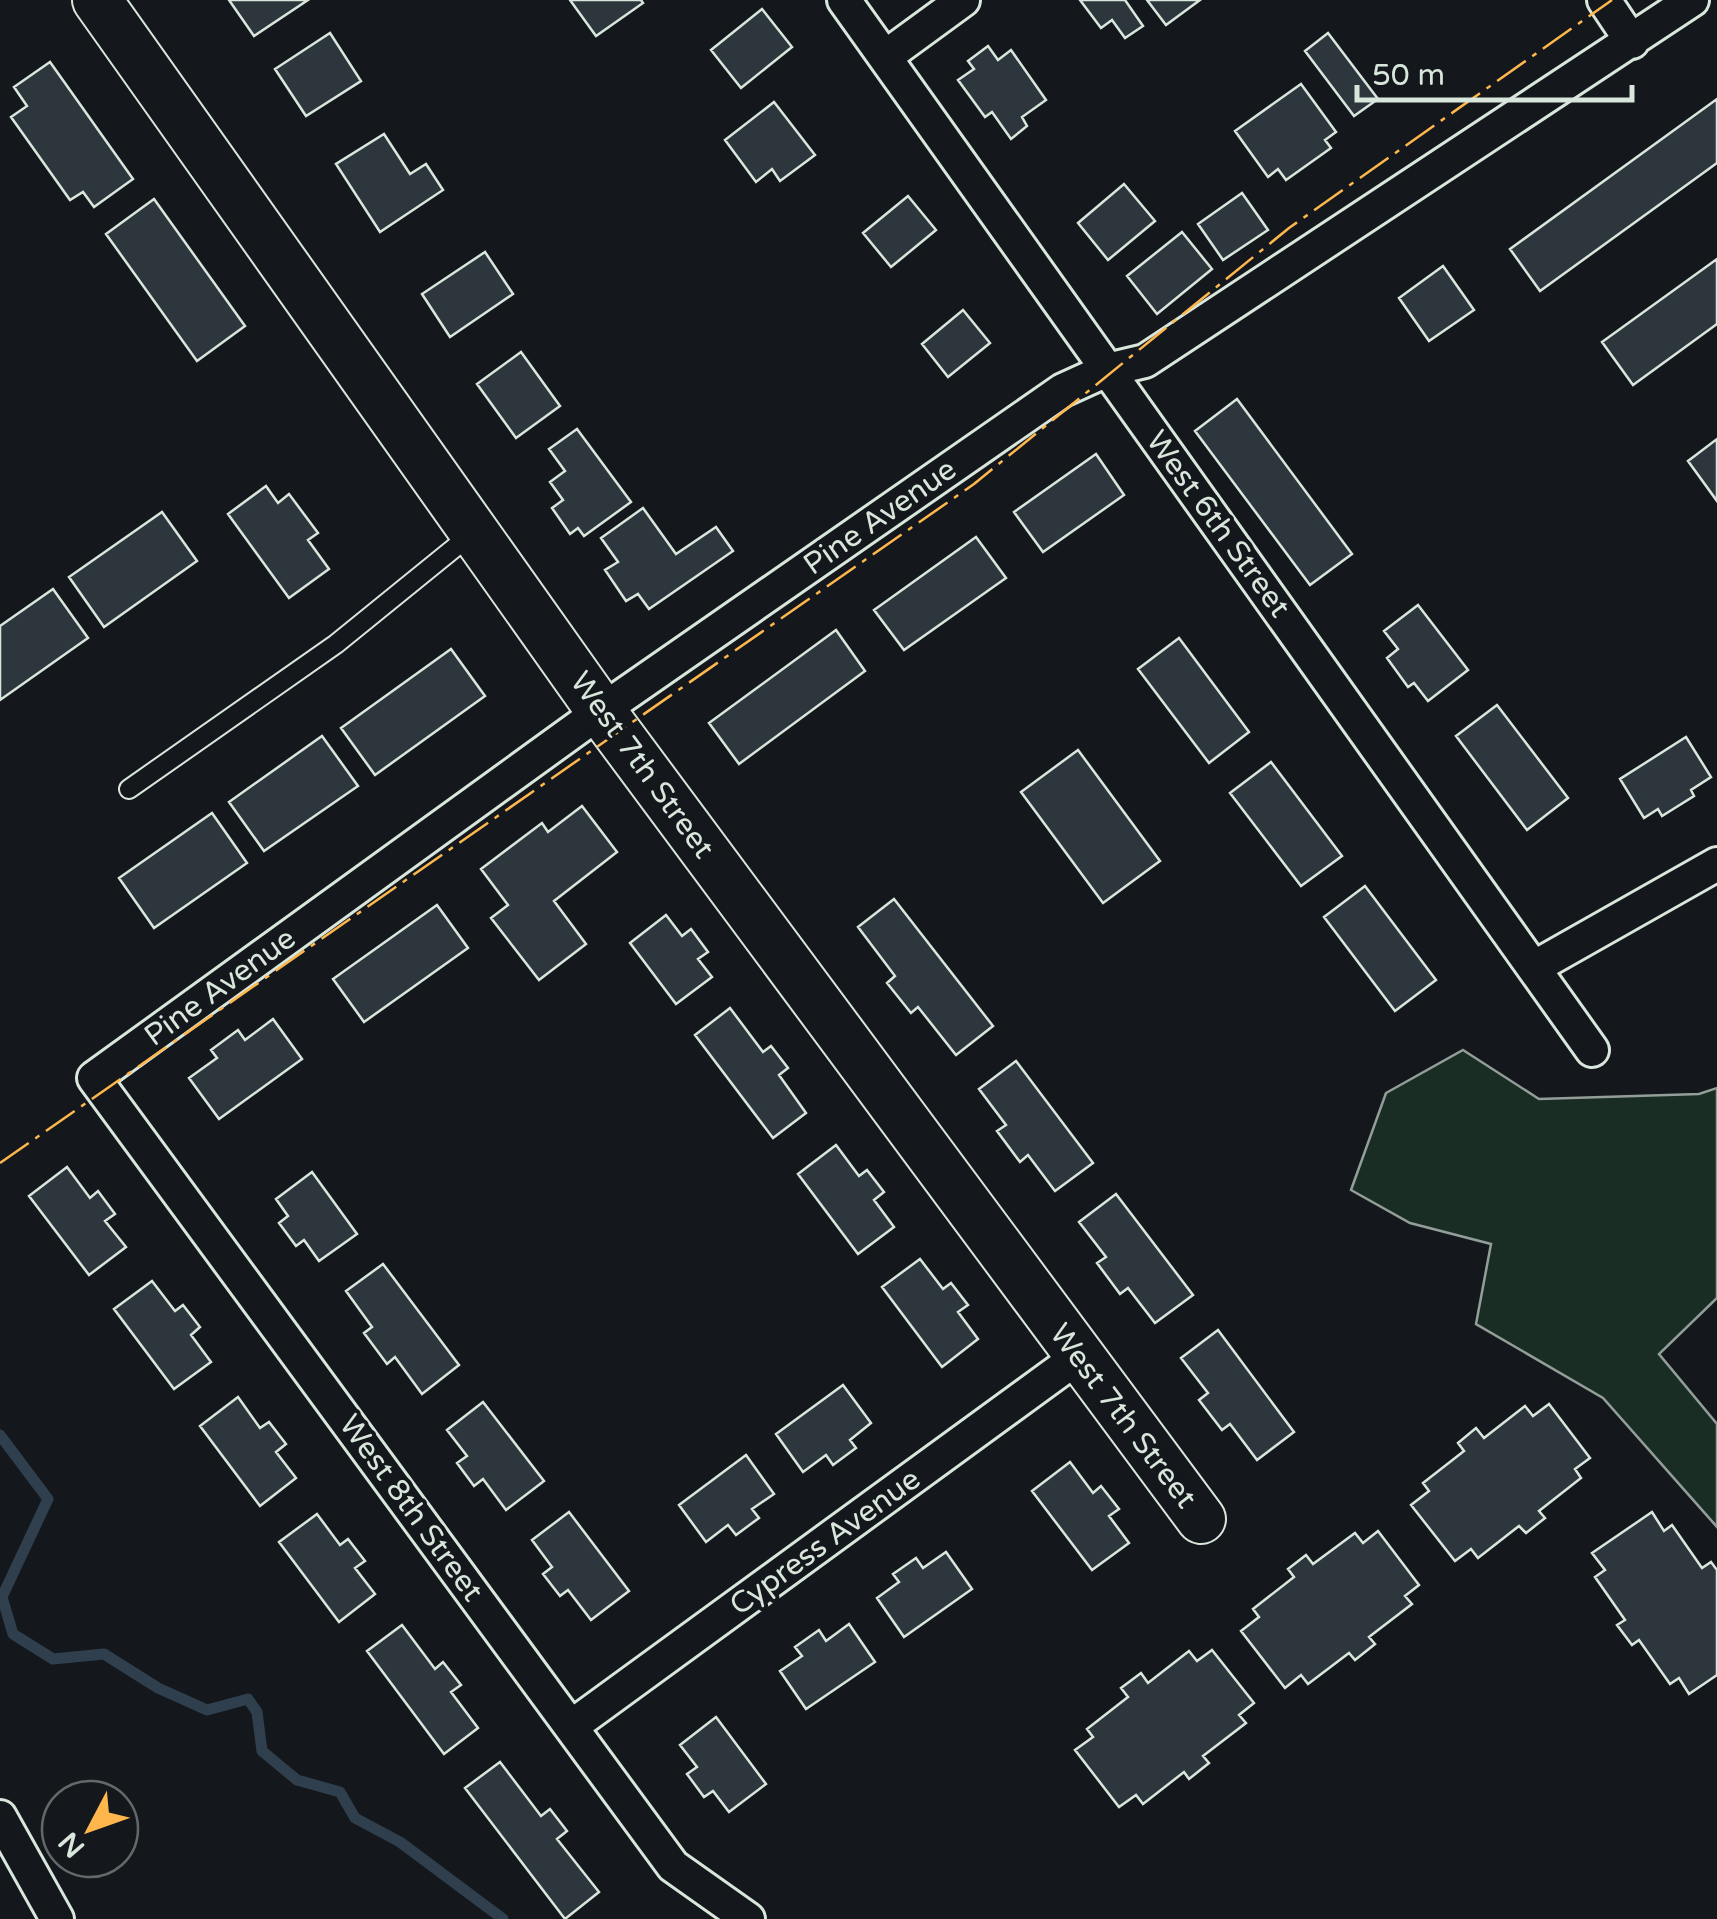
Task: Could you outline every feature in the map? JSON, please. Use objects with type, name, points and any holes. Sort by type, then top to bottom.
[{"type":"street","name":"West 7th Street","points":[[97,0],[601,710],[1201,1519]]},
{"type":"street","name":"West 6th Street","points":[[844,0],[1592,1050]]},
{"type":"street","points":[[885,57],[962,0]]},
{"type":"street","points":[[1604,0],[1632,42]]},
{"type":"street","name":"Pine Avenue","points":[[94,1078],[601,710],[1063,390],[1108,370],[1144,361],[1692,0]]},
{"type":"street","points":[[1535,967],[1717,864]]},
{"type":"street","name":"West 8th Street","points":[[94,1078],[673,1866],[748,1919]]},
{"type":"street","name":"Cypress Avenue","points":[[572,1726],[1078,1357]]},
{"type":"street","points":[[0,1817],[58,1919]]},
{"type":"lane","points":[[129,789],[336,644],[474,532]]},
{"type":"green space","points":[[1463,1050],[1539,1099],[1699,1094],[1717,1088],[1717,1298],[1659,1354],[1717,1424],[1717,1527],[1603,1398],[1476,1324],[1491,1244],[1410,1223],[1351,1190],[1386,1093]]},
{"type":"building","points":[[229,0],[308,0],[254,36]]},
{"type":"building","points":[[570,0],[641,0],[643,3],[596,36]]},
{"type":"building","points":[[1080,0],[1125,0],[1143,26],[1125,38],[1112,20],[1101,28]]},
{"type":"building","points":[[1147,0],[1200,0],[1166,25]]},
{"type":"building","points":[[762,9],[792,47],[741,88],[711,50]]},
{"type":"building","points":[[330,33],[361,81],[306,116],[275,69]]},
{"type":"building","points":[[1328,33],[1378,99],[1354,116],[1305,51]]},
{"type":"building","points":[[988,46],[998,60],[1011,50],[1046,100],[1022,117],[1027,126],[1011,139],[992,112],[985,117],[958,80],[974,69],[968,61]]},
{"type":"building","points":[[50,62],[133,179],[94,207],[83,192],[70,200],[11,117],[27,106],[14,87]]},
{"type":"building","points":[[1301,84],[1336,132],[1325,140],[1331,148],[1286,180],[1278,169],[1268,177],[1235,131]]},
{"type":"building","points":[[1717,99],[1717,163],[1540,291],[1510,249]]},
{"type":"building","points":[[774,102],[815,155],[780,181],[772,169],[756,182],[725,140]]},
{"type":"building","points":[[384,134],[410,174],[426,164],[443,190],[380,232],[336,164]]},
{"type":"building","points":[[1124,184],[1155,221],[1108,260],[1078,223]]},
{"type":"building","points":[[1242,193],[1268,230],[1223,260],[1198,224]]},
{"type":"building","points":[[908,196],[936,230],[891,267],[863,233]]},
{"type":"building","points":[[154,199],[245,326],[197,361],[106,234]]},
{"type":"building","points":[[1182,232],[1212,269],[1157,314],[1127,276]]},
{"type":"building","points":[[485,252],[513,294],[450,337],[422,294]]},
{"type":"building","points":[[1717,259],[1717,324],[1633,385],[1602,342]]},
{"type":"building","points":[[1443,266],[1474,310],[1429,341],[1399,298]]},
{"type":"building","points":[[963,310],[990,343],[948,377],[922,344]]},
{"type":"building","points":[[521,352],[560,406],[516,438],[477,384]]},
{"type":"building","points":[[1237,399],[1352,554],[1310,585],[1195,431]]},
{"type":"building","points":[[577,429],[631,502],[584,536],[578,528],[570,534],[552,508],[563,500],[550,482],[565,471],[549,449]]},
{"type":"building","points":[[1717,439],[1717,501],[1688,461]]},
{"type":"building","points":[[1096,454],[1124,495],[1043,552],[1014,512]]},
{"type":"building","points":[[266,486],[278,503],[289,494],[318,533],[308,540],[329,569],[289,598],[228,514]]},
{"type":"building","points":[[643,508],[676,554],[716,527],[733,551],[649,609],[638,594],[626,601],[605,570],[618,562],[601,538]]},
{"type":"building","points":[[162,512],[197,561],[104,627],[69,577]]},
{"type":"building","points":[[976,537],[1006,578],[904,650],[874,610]]},
{"type":"building","points":[[53,589],[88,638],[0,700],[0,626]]},
{"type":"building","points":[[1418,605],[1468,670],[1428,701],[1414,683],[1408,687],[1387,658],[1398,649],[1384,631]]},
{"type":"building","points":[[836,630],[865,671],[739,764],[709,723]]},
{"type":"building","points":[[1179,638],[1249,732],[1209,763],[1138,669]]},
{"type":"building","points":[[451,649],[485,696],[375,775],[341,728]]},
{"type":"building","points":[[1497,705],[1568,798],[1527,830],[1456,736]]},
{"type":"building","points":[[322,736],[358,786],[264,851],[229,802]]},
{"type":"building","points":[[1686,737],[1711,777],[1691,790],[1694,796],[1662,816],[1658,809],[1644,818],[1620,779]]},
{"type":"building","points":[[1078,750],[1160,861],[1103,903],[1021,792]]},
{"type":"building","points":[[1271,762],[1342,856],[1301,886],[1230,793]]},
{"type":"building","points":[[582,806],[617,852],[554,901],[586,944],[539,980],[491,918],[508,905],[481,869],[542,823],[548,832]]},
{"type":"building","points":[[212,813],[247,863],[154,928],[119,878]]},
{"type":"building","points":[[1365,886],[1436,980],[1395,1011],[1324,917]]},
{"type":"building","points":[[894,899],[993,1026],[956,1055],[918,1007],[911,1013],[887,983],[895,976],[858,927]]},
{"type":"building","points":[[437,905],[468,948],[364,1022],[333,979]]},
{"type":"building","points":[[666,915],[682,936],[691,929],[708,952],[698,959],[712,977],[676,1004],[630,943]]},
{"type":"building","points":[[730,1008],[763,1052],[771,1046],[788,1068],[779,1075],[806,1113],[773,1138],[695,1035]]},
{"type":"building","points":[[273,1019],[302,1059],[219,1119],[189,1078],[217,1058],[211,1050],[238,1030],[245,1040]]},
{"type":"building","points":[[1016,1061],[1093,1163],[1055,1191],[1028,1155],[1020,1162],[997,1131],[1006,1125],[979,1089]]},
{"type":"building","points":[[836,1145],[859,1176],[867,1170],[884,1192],[874,1200],[894,1227],[858,1254],[798,1174]]},
{"type":"building","points":[[67,1167],[90,1198],[98,1191],[115,1214],[105,1221],[126,1247],[89,1275],[29,1196]]},
{"type":"building","points":[[312,1172],[357,1234],[319,1261],[304,1240],[296,1246],[279,1223],[288,1216],[276,1199]]},
{"type":"building","points":[[1116,1194],[1193,1295],[1155,1323],[1128,1288],[1120,1294],[1097,1263],[1106,1257],[1079,1222]]},
{"type":"building","points":[[920,1259],[943,1289],[951,1283],[968,1305],[958,1312],[978,1339],[942,1367],[882,1287]]},
{"type":"building","points":[[383,1264],[459,1365],[422,1394],[395,1357],[387,1364],[364,1333],[372,1327],[346,1291]]},
{"type":"building","points":[[152,1281],[175,1311],[183,1305],[200,1327],[191,1335],[211,1362],[174,1389],[114,1309]]},
{"type":"building","points":[[1218,1330],[1294,1432],[1257,1460],[1230,1424],[1222,1430],[1199,1400],[1208,1393],[1181,1358]]},
{"type":"building","points":[[843,1385],[871,1423],[850,1440],[856,1448],[833,1465],[826,1455],[803,1472],[776,1434]]},
{"type":"building","points":[[238,1397],[260,1428],[269,1422],[286,1444],[276,1452],[296,1478],[260,1506],[200,1426]]},
{"type":"building","points":[[483,1402],[544,1481],[506,1510],[483,1479],[474,1486],[457,1463],[467,1456],[447,1430]]},
{"type":"building","points":[[1549,1404],[1590,1458],[1575,1469],[1581,1478],[1539,1511],[1545,1518],[1526,1533],[1519,1526],[1478,1558],[1471,1549],[1455,1561],[1411,1505],[1429,1491],[1423,1483],[1464,1451],[1458,1443],[1476,1428],[1484,1438],[1525,1406],[1533,1416]]},
{"type":"building","points":[[746,1455],[774,1494],[752,1509],[759,1518],[736,1535],[728,1525],[706,1542],[679,1505]]},
{"type":"building","points":[[1070,1462],[1093,1493],[1101,1486],[1119,1509],[1109,1516],[1129,1543],[1092,1570],[1032,1491]]},
{"type":"building","points":[[569,1512],[629,1591],[591,1620],[568,1590],[560,1596],[543,1574],[552,1567],[532,1540]]},
{"type":"building","points":[[1652,1512],[1664,1531],[1672,1525],[1702,1568],[1711,1562],[1717,1570],[1717,1675],[1689,1694],[1679,1678],[1670,1684],[1639,1640],[1632,1645],[1617,1625],[1625,1620],[1595,1577],[1605,1570],[1592,1553]]},
{"type":"building","points":[[317,1514],[340,1545],[348,1539],[365,1561],[355,1568],[375,1594],[339,1622],[279,1542]]},
{"type":"building","points":[[1378,1531],[1419,1585],[1405,1596],[1412,1604],[1369,1637],[1375,1644],[1355,1660],[1349,1653],[1308,1684],[1301,1675],[1285,1688],[1241,1631],[1259,1617],[1253,1609],[1294,1577],[1288,1569],[1306,1555],[1313,1564],[1355,1533],[1363,1543]]},
{"type":"building","points":[[946,1552],[972,1589],[904,1637],[877,1598],[899,1582],[893,1574],[916,1558],[923,1568]]},
{"type":"building","points":[[849,1624],[875,1662],[806,1709],[780,1671],[802,1656],[795,1647],[819,1630],[826,1641]]},
{"type":"building","points":[[402,1625],[435,1669],[443,1662],[461,1685],[451,1692],[478,1728],[444,1754],[367,1651]]},
{"type":"building","points":[[1212,1650],[1254,1703],[1239,1715],[1246,1723],[1203,1756],[1209,1763],[1189,1779],[1184,1772],[1143,1804],[1136,1795],[1119,1807],[1075,1750],[1093,1737],[1087,1729],[1128,1697],[1121,1688],[1141,1673],[1148,1683],[1189,1651],[1197,1661]]},
{"type":"building","points":[[716,1717],[766,1784],[729,1812],[713,1791],[704,1797],[687,1774],[697,1767],[680,1745]]},
{"type":"building","points":[[500,1762],[541,1816],[550,1809],[567,1831],[557,1839],[599,1892],[565,1919],[465,1788]]},
{"type":"waterway","points":[[0,1435],[48,1499],[2,1597],[13,1634],[53,1659],[104,1654],[158,1688],[207,1710],[248,1699],[257,1712],[262,1751],[297,1780],[340,1792],[355,1818],[400,1842],[503,1919]]},
{"type":"power","points":[[0,1163],[974,484],[1289,228],[1612,0]]}]
